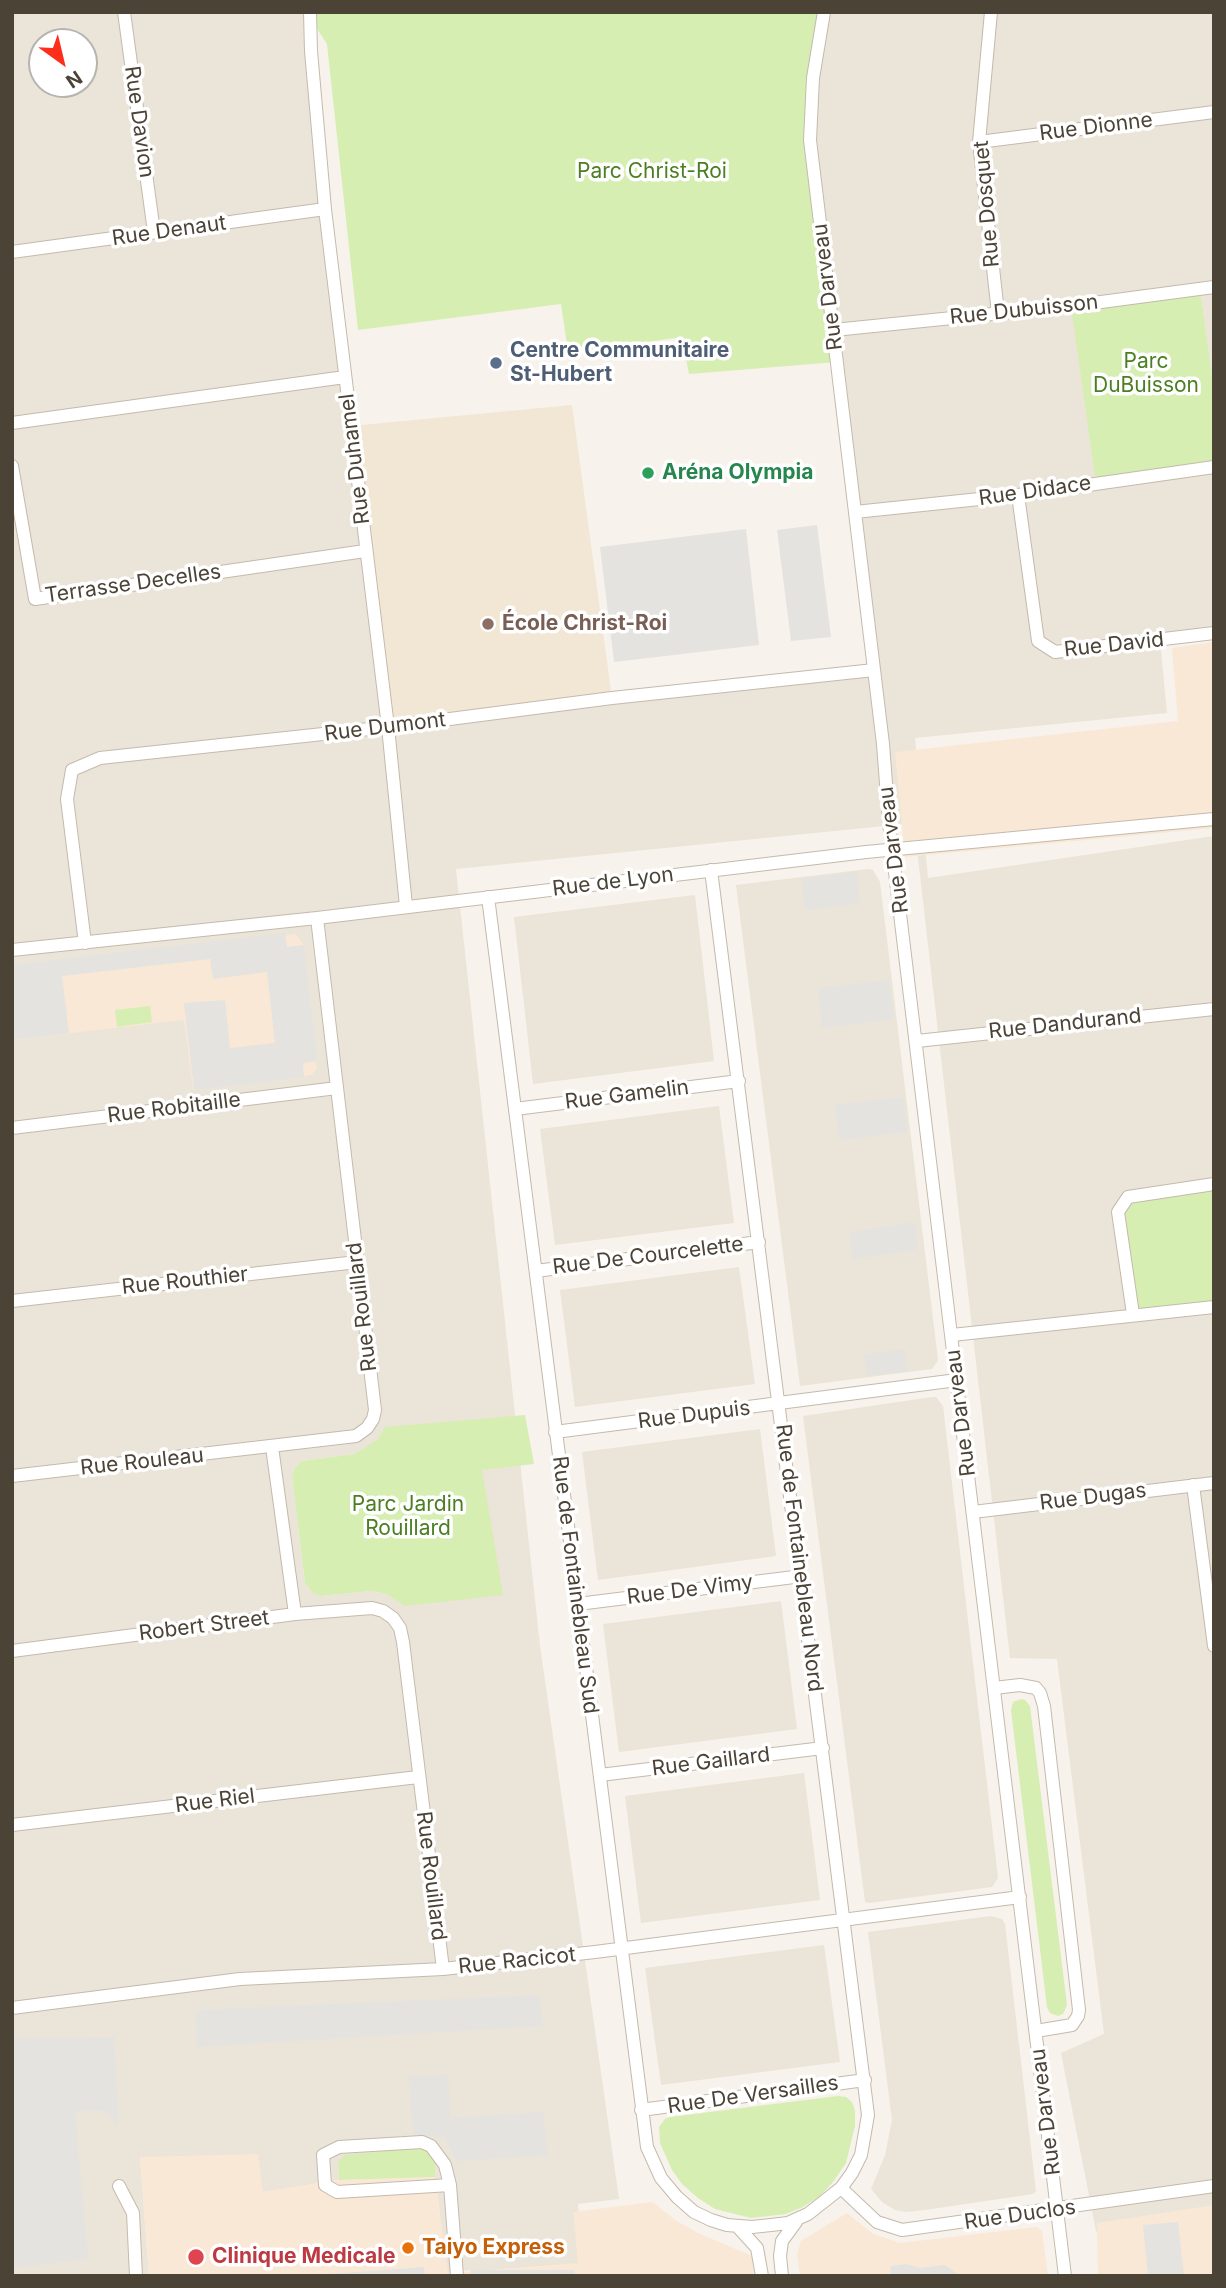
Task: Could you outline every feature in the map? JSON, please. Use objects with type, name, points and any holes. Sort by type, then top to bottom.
[{"type":"street","name":"Rue Davion","points":[[124,12],[154,233]]},
{"type":"street","name":"Rue Duhamel","points":[[310,12],[310,51],[325,209],[407,906]]},
{"type":"street","name":"Rue Darveau","points":[[824,12],[813,78],[810,140],[874,670],[892,850],[1065,2276]]},
{"type":"street","name":"Rue Dosquet","points":[[991,12],[979,142],[998,313]]},
{"type":"street","name":"Rue Dionne","points":[[979,142],[1214,112]]},
{"type":"street","name":"Rue Denaut","points":[[12,252],[325,209]]},
{"type":"street","name":"Rue Dubuisson","points":[[834,330],[1071,306],[1214,287]]},
{"type":"street","points":[[12,423],[345,377]]},
{"type":"street","name":"Terrasse Decelles","points":[[12,466],[34,599],[365,551]]},
{"type":"street","name":"Rue Didace","points":[[855,512],[1018,495],[1214,467]]},
{"type":"street","name":"Rue David","points":[[1018,495],[1038,641],[1055,653],[1214,633]]},
{"type":"street","name":"Rue Dumont","points":[[85,943],[66,799],[72,770],[100,758],[874,670]]},
{"type":"street","name":"Rue de Lyon","points":[[12,950],[317,918],[892,850],[1214,819]]},
{"type":"street","name":"Rue de Fontainebleau Nord","points":[[711,870],[868,2115],[865,2143],[857,2164],[841,2188],[818,2208],[799,2219]]},
{"type":"street","name":"Rue de Fontainebleau Sud","points":[[488,897],[641,2110],[651,2159],[668,2187],[685,2205],[703,2217],[737,2226],[771,2225],[799,2219]]},
{"type":"street","name":"Rue Rouillard","points":[[272,1447],[356,1436],[367,1429],[373,1419],[374,1410],[317,918]]},
{"type":"street","name":"Rue Dandurand","points":[[916,1041],[1214,1009]]},
{"type":"street","name":"Rue Gamelin","points":[[515,1109],[739,1081]]},
{"type":"street","name":"Rue Robitaille","points":[[12,1128],[337,1088]]},
{"type":"street","points":[[1133,1314],[1118,1212],[1128,1197],[1214,1184]]},
{"type":"street","name":"Rue De Courcelette","points":[[536,1270],[760,1242]]},
{"type":"street","name":"Rue Routhier","points":[[12,1301],[357,1262]]},
{"type":"street","points":[[952,1335],[1214,1307]]},
{"type":"street","name":"Rue Dupuis","points":[[555,1432],[957,1380]]},
{"type":"street","points":[[272,1447],[295,1614]]},
{"type":"street","name":"Rue Rouleau","points":[[12,1476],[272,1447]]},
{"type":"street","name":"Rue Dugas","points":[[973,1512],[1214,1483]]},
{"type":"street","points":[[1194,1485],[1214,1646]]},
{"type":"street","name":"Rue De Vimy","points":[[578,1604],[802,1576]]},
{"type":"street","name":"Robert Street","points":[[12,1651],[295,1614],[372,1608],[393,1618]]},
{"type":"street","name":"Rue Rouillard","points":[[393,1618],[400,1628],[403,1642],[443,1969]]},
{"type":"street","name":"Rue Darveau","points":[[994,1688],[1031,1686],[1036,1688],[1043,1698],[1079,2010],[1072,2025],[1036,2031]]},
{"type":"street","name":"Rue Gaillard","points":[[600,1775],[823,1748]]},
{"type":"street","name":"Rue Riel","points":[[12,1825],[418,1777]]},
{"type":"street","name":"Rue Racicot","points":[[12,2008],[240,1979],[443,1969],[1020,1897]]},
{"type":"street","name":"Rue De Versailles","points":[[641,2110],[865,2080]]},
{"type":"street","points":[[450,2185],[337,2192],[325,2185],[323,2155],[339,2147],[422,2142],[436,2151],[445,2165],[450,2185],[457,2276]]},
{"type":"street","points":[[119,2186],[133,2213],[136,2276]]},
{"type":"street","name":"Rue Duclos","points":[[841,2188],[877,2222],[902,2230],[1214,2186]]},
{"type":"street","points":[[782,2276],[782,2241],[799,2219]]},
{"type":"street","points":[[737,2226],[757,2248],[762,2276]]},
{"type":"shaded area","points":[[12,12],[310,12],[306,49],[388,727],[873,670],[810,140],[824,12],[1214,12],[1214,390],[1200,288],[1214,467],[1214,633],[1160,640],[1167,713],[915,738],[928,878],[1214,836],[1214,2221],[1121,2245],[1096,2231],[1061,2053],[1104,2034],[1057,1659],[1010,1658],[914,823],[456,869],[540,1646],[619,2199],[578,2204],[585,2276],[471,2276],[470,2270],[447,2273],[435,2177],[436,2157],[338,2162],[339,2180],[263,2192],[140,2157],[149,2276],[12,2276]],"holes":[[[386,1427],[398,1600],[371,1591],[320,1596],[313,1593],[305,1583],[292,1476],[295,1467],[302,1461],[355,1454],[378,1439]]]},
{"type":"shaded area","name":"École Christ-Roi","points":[[572,405],[612,698],[388,727],[351,426]]},
{"type":"shaded area","points":[[817,525],[831,637],[791,641],[777,530]]},
{"type":"shaded area","points":[[746,529],[759,645],[614,662],[600,547]]},
{"type":"shaded area","points":[[1214,642],[1214,828],[905,857],[895,752],[1178,721],[1172,648]]},
{"type":"shaded area","points":[[873,870],[880,882],[938,1360],[932,1369],[800,1386],[736,885]]},
{"type":"shaded area","points":[[857,872],[860,903],[805,910],[802,879]]},
{"type":"shaded area","points":[[695,895],[714,1061],[533,1084],[514,917]]},
{"type":"shaded area","points":[[285,933],[287,947],[304,945],[317,1061],[303,1063],[304,1077],[194,1090],[184,1003],[225,1000],[230,1048],[275,1043],[267,972],[213,979],[210,959],[62,976],[69,1033],[12,1040],[12,965]]},
{"type":"shaded area","points":[[296,934],[304,945],[317,1068],[312,1075],[193,1090],[184,1020],[12,1040],[12,965]]},
{"type":"shaded area","points":[[889,980],[894,1019],[822,1028],[818,988]]},
{"type":"shaded area","points":[[903,1097],[907,1132],[840,1140],[835,1105]]},
{"type":"shaded area","points":[[719,1106],[734,1223],[555,1245],[540,1129]]},
{"type":"shaded area","points":[[915,1222],[918,1250],[853,1259],[849,1232]]},
{"type":"shaded area","points":[[739,1267],[755,1384],[575,1407],[560,1290]]},
{"type":"shaded area","points":[[904,1349],[907,1371],[867,1376],[864,1354]]},
{"type":"shaded area","points":[[936,1397],[943,1406],[998,1878],[992,1887],[869,1903],[865,1902],[803,1416]]},
{"type":"shaded area","points":[[760,1429],[776,1556],[598,1580],[582,1452]]},
{"type":"shaded area","points":[[781,1601],[797,1729],[619,1752],[603,1624]]},
{"type":"shaded area","points":[[804,1773],[820,1900],[641,1923],[625,1796]]},
{"type":"shaded area","points":[[991,1916],[1002,1919],[1005,1924],[1036,2191],[1033,2194],[925,2210],[895,2210],[882,2202],[871,2189],[885,2155],[892,2120],[868,1932]]},
{"type":"shaded area","points":[[824,1945],[840,2062],[661,2085],[645,1968]]},
{"type":"shaded area","points":[[539,1995],[543,2026],[197,2047],[196,2010]]},
{"type":"shaded area","points":[[114,2037],[119,2127],[105,2111],[75,2111],[88,2259],[12,2268],[12,2039]]},
{"type":"shaded area","points":[[448,2075],[451,2118],[543,2112],[548,2155],[456,2161],[445,2137],[414,2135],[408,2076]]},
{"type":"shaded area","points":[[258,2154],[263,2192],[339,2180],[435,2177],[448,2273],[578,2263],[573,2212],[653,2202],[675,2220],[698,2233],[752,2256],[754,2276],[149,2276],[140,2157]]},
{"type":"shaded area","points":[[1214,2205],[1214,2276],[1098,2276],[1097,2223]]},
{"type":"shaded area","points":[[847,2213],[873,2234],[900,2243],[1037,2227],[1042,2231],[1048,2276],[800,2276],[797,2254],[801,2241]]},
{"type":"shaded area","points":[[1178,2222],[1184,2276],[1148,2276],[1143,2225]]},
{"type":"shaded area","points":[[907,2264],[920,2268],[945,2265],[960,2276],[891,2276],[890,2266]]},
{"type":"shaded area","points":[[424,2267],[425,2276],[300,2276]]},
{"type":"shaded area","points":[[471,2270],[574,2270],[575,2276],[471,2276]]},
{"type":"green space","name":"Parc Christ-Roi","points":[[310,12],[824,12],[810,140],[837,362],[689,374],[682,337],[568,351],[561,304],[358,330],[327,44],[310,18]]},
{"type":"green space","name":"Parc DuBuisson","points":[[1200,288],[1214,390],[1214,467],[1096,483],[1071,306]]},
{"type":"green space","points":[[150,1006],[152,1022],[117,1027],[115,1010]]},
{"type":"green space","points":[[1214,1184],[1214,1307],[1133,1314],[1118,1212],[1128,1197]]},
{"type":"green space","name":"Parc Jardin Rouillard","points":[[525,1415],[534,1464],[482,1470],[503,1595],[405,1606],[386,1594],[371,1591],[320,1596],[313,1593],[305,1583],[292,1476],[295,1467],[302,1461],[355,1454],[378,1439],[385,1427]]},
{"type":"green space","points":[[1021,1699],[1030,1706],[1067,2005],[1063,2014],[1058,2016],[1050,2013],[1047,2007],[1011,1710],[1013,1702]]},
{"type":"green space","points":[[846,2097],[855,2110],[855,2126],[846,2163],[820,2196],[786,2214],[751,2218],[715,2209],[682,2184],[672,2170],[660,2143],[659,2127],[670,2117]]},
{"type":"green space","points":[[426,2147],[436,2157],[435,2177],[339,2180],[338,2162],[345,2155]]},
{"type":"place","name":"Centre Communitaire St-Hubert","points":[[496,363]]},
{"type":"place","name":"Aréna Olympia","points":[[648,473]]},
{"type":"place","name":"École Christ-Roi","points":[[488,624]]},
{"type":"place","name":"Taiyo Express","points":[[408,2248]]},
{"type":"place","name":"Clinique Medicale","points":[[196,2257]]}]
